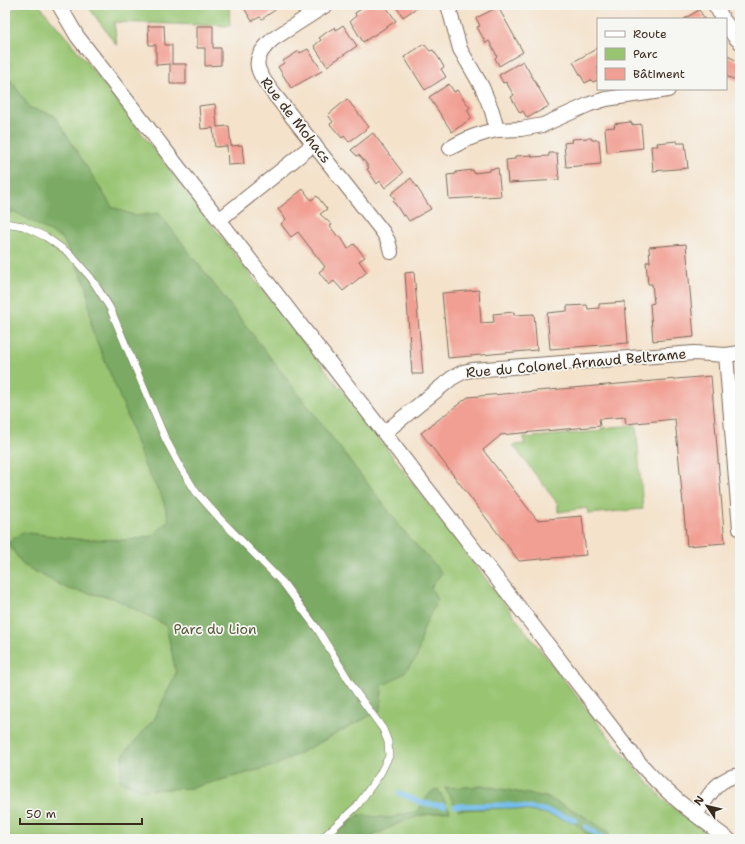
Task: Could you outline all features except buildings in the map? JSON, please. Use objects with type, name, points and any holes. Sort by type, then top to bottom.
[{"type":"street","points":[[48,5],[77,36],[632,754],[652,778],[668,793],[728,839]]},
{"type":"street","points":[[59,5],[77,36]]},
{"type":"street","name":"Rue de Mohacs","points":[[326,5],[272,39],[261,51],[257,64],[258,70],[262,78],[383,232],[388,241],[391,252]]},
{"type":"street","points":[[448,5],[460,49],[482,86],[497,130]]},
{"type":"street","points":[[715,5],[722,18]]},
{"type":"street","points":[[727,25],[734,36],[740,42]]},
{"type":"street","points":[[450,148],[481,133],[543,125],[590,104],[606,99],[668,90]]},
{"type":"street","points":[[219,220],[314,144]]},
{"type":"street","name":"Rue du Colonel Arnaud Beltrame","points":[[384,433],[452,378],[463,372],[472,370],[694,352],[726,354],[740,353]]},
{"type":"street","points":[[726,354],[740,529]]},
{"type":"street","points":[[696,815],[717,785],[729,777],[740,775]]},
{"type":"lane","points":[[5,223],[23,226],[46,237],[70,254],[91,278],[110,308],[165,438],[196,492],[284,584],[318,630],[356,692],[383,729],[388,742],[389,756],[380,774],[357,806],[321,839]]},
{"type":"green space","name":"Parc du Lion","points":[[19,5],[39,5],[82,56],[260,287],[349,399],[524,629],[604,731],[668,804],[716,839],[5,839],[5,15]]},
{"type":"green space","points":[[87,5],[229,5],[230,26],[114,22],[117,46]]},
{"type":"green space","points":[[5,77],[10,79],[30,108],[54,115],[112,207],[136,216],[159,213],[407,535],[442,573],[431,587],[437,600],[424,628],[417,657],[403,674],[382,686],[381,710],[277,765],[191,788],[144,790],[120,781],[123,755],[155,718],[176,673],[166,625],[113,598],[68,589],[23,565],[8,543],[22,532],[77,539],[128,540],[152,536],[169,520],[162,497],[145,467],[126,412],[92,330],[87,287],[63,239],[17,213],[5,211]]},
{"type":"green space","points":[[636,425],[643,509],[588,514],[587,508],[558,512],[558,504],[513,445],[525,444],[523,438],[601,431],[601,428]]},
{"type":"green space","points":[[484,786],[546,797],[579,813],[610,833],[605,839],[593,839],[573,822],[543,813],[507,808],[458,810],[445,788]]},
{"type":"green space","points":[[438,789],[450,811],[419,816],[397,824],[367,839],[330,839],[359,815],[389,818],[417,811],[432,791]]},
{"type":"waterway","points":[[399,793],[422,803],[445,806]]},
{"type":"waterway","points":[[455,806],[508,805],[543,810],[575,820]]},
{"type":"waterway","points":[[586,827],[603,838]]}]
